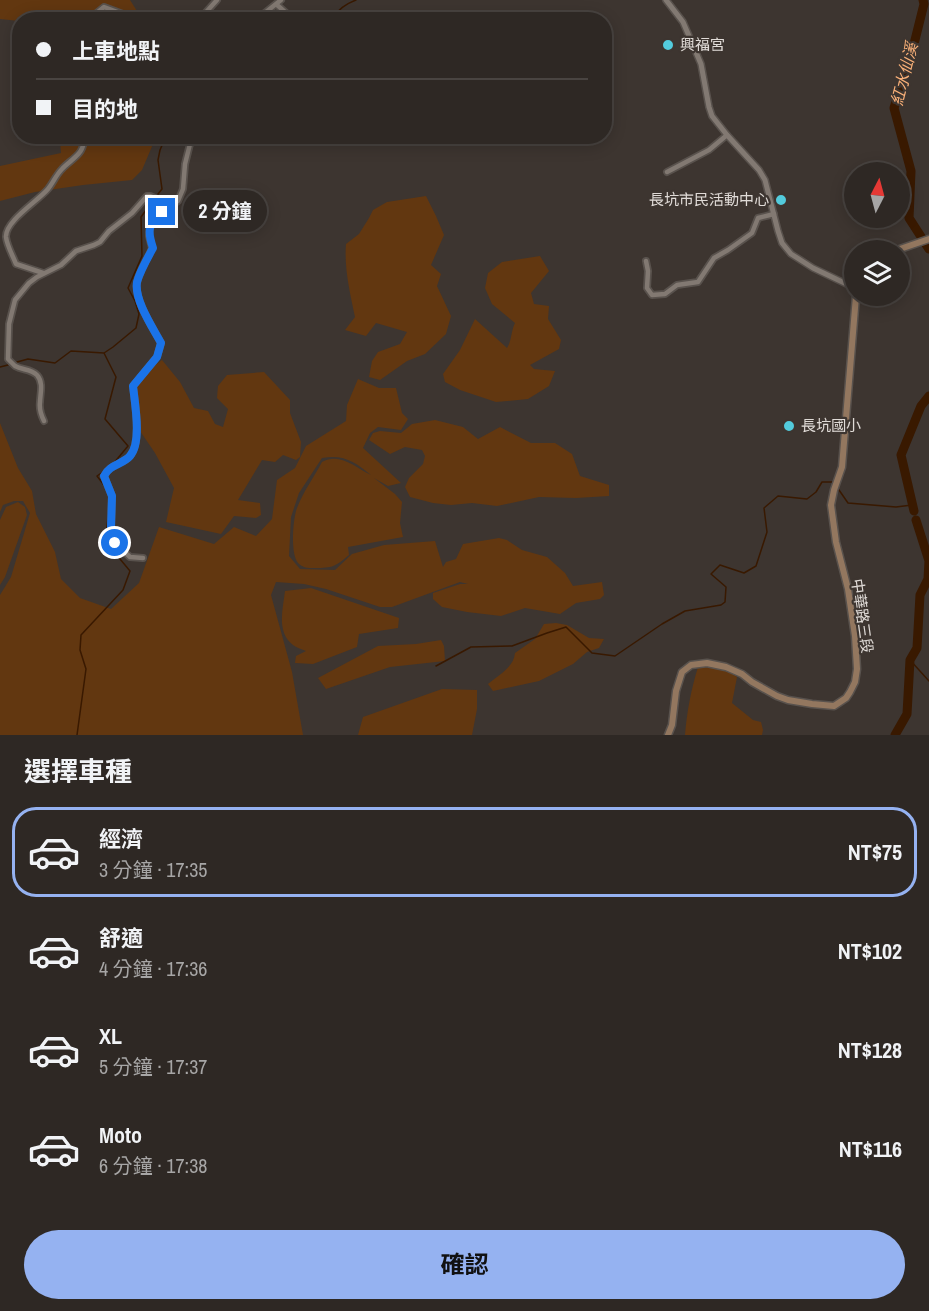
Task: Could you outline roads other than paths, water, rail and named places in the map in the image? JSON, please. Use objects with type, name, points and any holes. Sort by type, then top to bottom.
[{"type":"main road","points":[[910,245],[929,238]]},
{"type":"main road","name":"中華路三段","points":[[668,735],[682,672],[691,665],[707,663],[726,667],[742,674],[777,696],[812,704],[834,706],[846,698],[855,682],[857,669],[855,636],[831,505],[842,468],[855,306]]},
{"type":"street","points":[[206,12],[217,0]]},
{"type":"street","points":[[266,12],[281,0]]},
{"type":"street","points":[[666,0],[683,22],[701,64],[712,116],[765,180],[783,243],[791,254],[813,268],[844,283]]},
{"type":"street","points":[[276,4],[285,12]]},
{"type":"street","points":[[96,12],[104,7],[117,12]]},
{"type":"street","points":[[668,172],[709,150],[727,135]]},
{"type":"street","points":[[43,273],[16,264],[6,238],[7,229],[48,190],[62,169],[82,151],[85,144]]},
{"type":"street","points":[[143,558],[130,556],[115,543],[111,528],[112,496],[104,476],[107,470],[130,456],[136,443],[133,386],[157,357],[161,343],[138,297],[138,279],[153,248],[149,236],[150,224],[178,201],[183,189],[190,144]]},
{"type":"street","points":[[44,421],[40,411],[42,391],[37,374],[15,366],[8,359],[9,324],[15,300],[30,283],[43,273],[61,265],[76,251],[100,242],[147,196],[172,206]]},
{"type":"street","points":[[646,261],[647,288],[651,295],[665,294],[677,285],[698,282],[714,258],[752,233],[758,218],[774,214]]},
{"type":"waterway","points":[[338,12],[342,7],[356,0]]},
{"type":"waterway","name":"紅水仙溪","points":[[923,0],[924,4],[912,52],[894,108],[911,171],[909,218],[929,249]]},
{"type":"waterway","points":[[158,194],[162,189],[158,160],[163,144]]},
{"type":"waterway","points":[[113,464],[128,446],[105,419],[116,377],[104,353],[136,328],[139,314],[128,288],[142,256],[141,217],[152,202]]},
{"type":"waterway","points":[[17,362],[28,359],[55,363],[71,351],[104,353]]},
{"type":"waterway","points":[[0,367],[8,365]]},
{"type":"waterway","name":"紅水仙溪","points":[[914,511],[901,455],[921,406],[929,396]]},
{"type":"waterway","points":[[107,469],[97,476],[107,489]]},
{"type":"waterway","points":[[436,666],[471,647],[512,646],[566,627],[592,653],[615,656],[685,611],[721,605],[725,602],[726,587],[711,574],[720,565],[744,573],[756,566],[767,532],[764,508],[778,496],[807,499],[816,492],[822,482],[833,482]]},
{"type":"waterway","points":[[839,490],[848,503],[896,507],[912,505]]},
{"type":"waterway","points":[[77,735],[86,669],[80,650],[81,635],[123,590],[130,571],[115,553],[106,536],[109,508]]},
{"type":"waterway","name":"紅水仙溪","points":[[895,735],[907,714],[910,660],[917,648],[920,595],[928,579],[929,561],[916,520]]},
{"type":"waterway","points":[[910,660],[929,681]]},
{"type":"place","name":"興福宮","points":[[668,45]]},
{"type":"place","name":"長坑市民活動中心","points":[[781,200]]},
{"type":"place","name":"長坑國小","points":[[789,426]]}]
